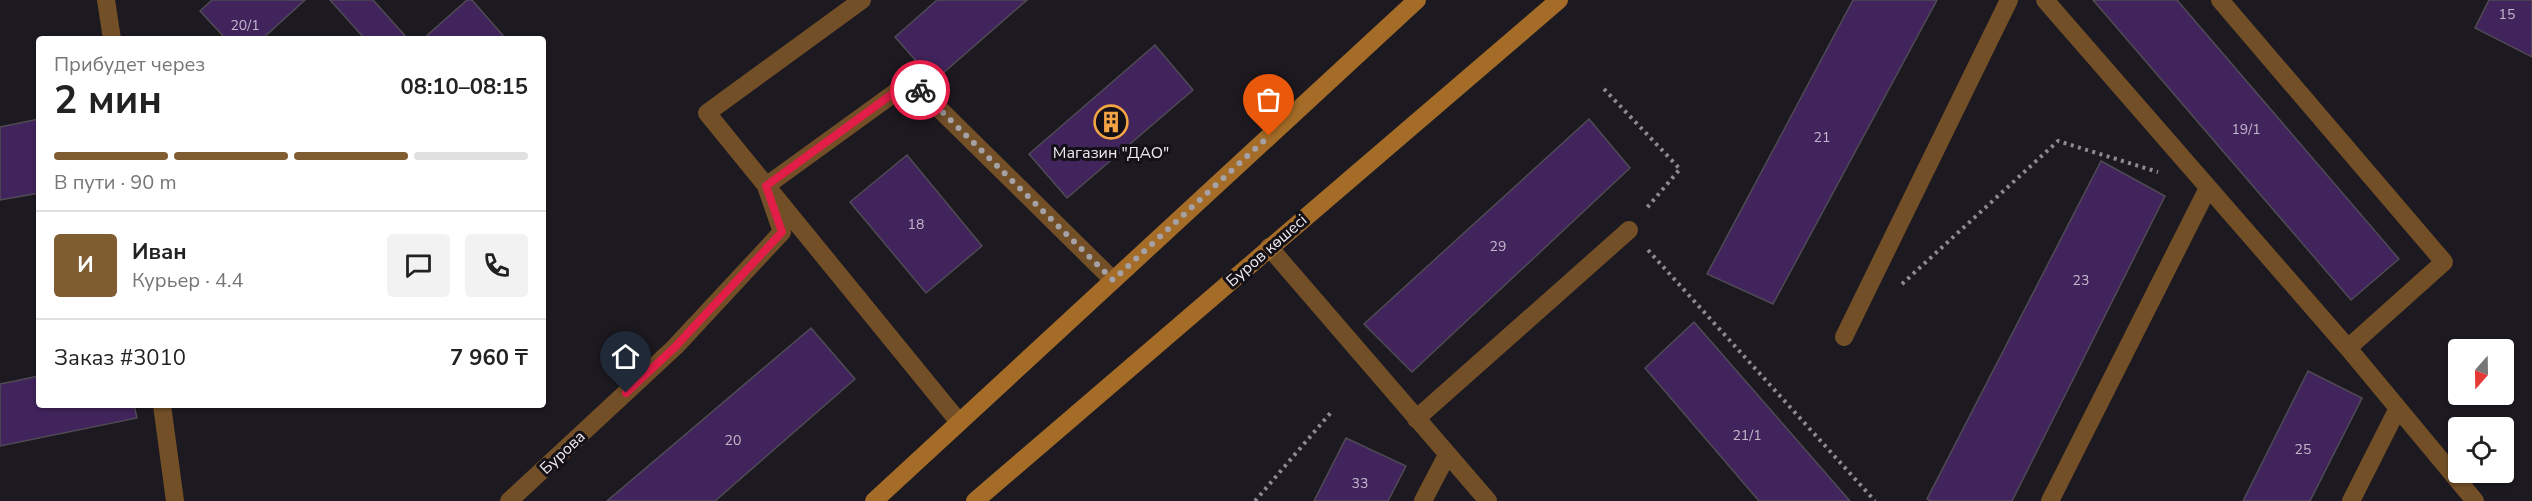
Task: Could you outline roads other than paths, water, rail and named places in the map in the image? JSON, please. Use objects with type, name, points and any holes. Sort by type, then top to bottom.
[{"type":"main road","points":[[874,501],[1417,0]]},
{"type":"main road","name":"Буров көшесі","points":[[975,501],[1559,0]]},
{"type":"street","points":[[106,0],[112,36]]},
{"type":"street","points":[[1844,337],[2008,0]]},
{"type":"street","points":[[2045,0],[2348,348],[2475,501]]},
{"type":"street","points":[[2220,0],[2444,262],[2348,348]]},
{"type":"street","name":"Бурова","points":[[855,2],[707,113],[959,422]]},
{"type":"street","points":[[766,186],[910,81],[1113,280]]},
{"type":"street","name":"Бурова","points":[[509,501],[675,347],[782,232],[766,186]]},
{"type":"street","points":[[2050,501],[2208,188]]},
{"type":"street","points":[[1416,419],[1629,230]]},
{"type":"street","points":[[1269,247],[1488,501]]},
{"type":"street","points":[[162,408],[175,501]]},
{"type":"street","points":[[2351,501],[2398,408]]},
{"type":"street","points":[[1423,501],[1447,456]]},
{"type":"place","name":"Магазин \"ДАО\"","points":[[1111,122]]}]
